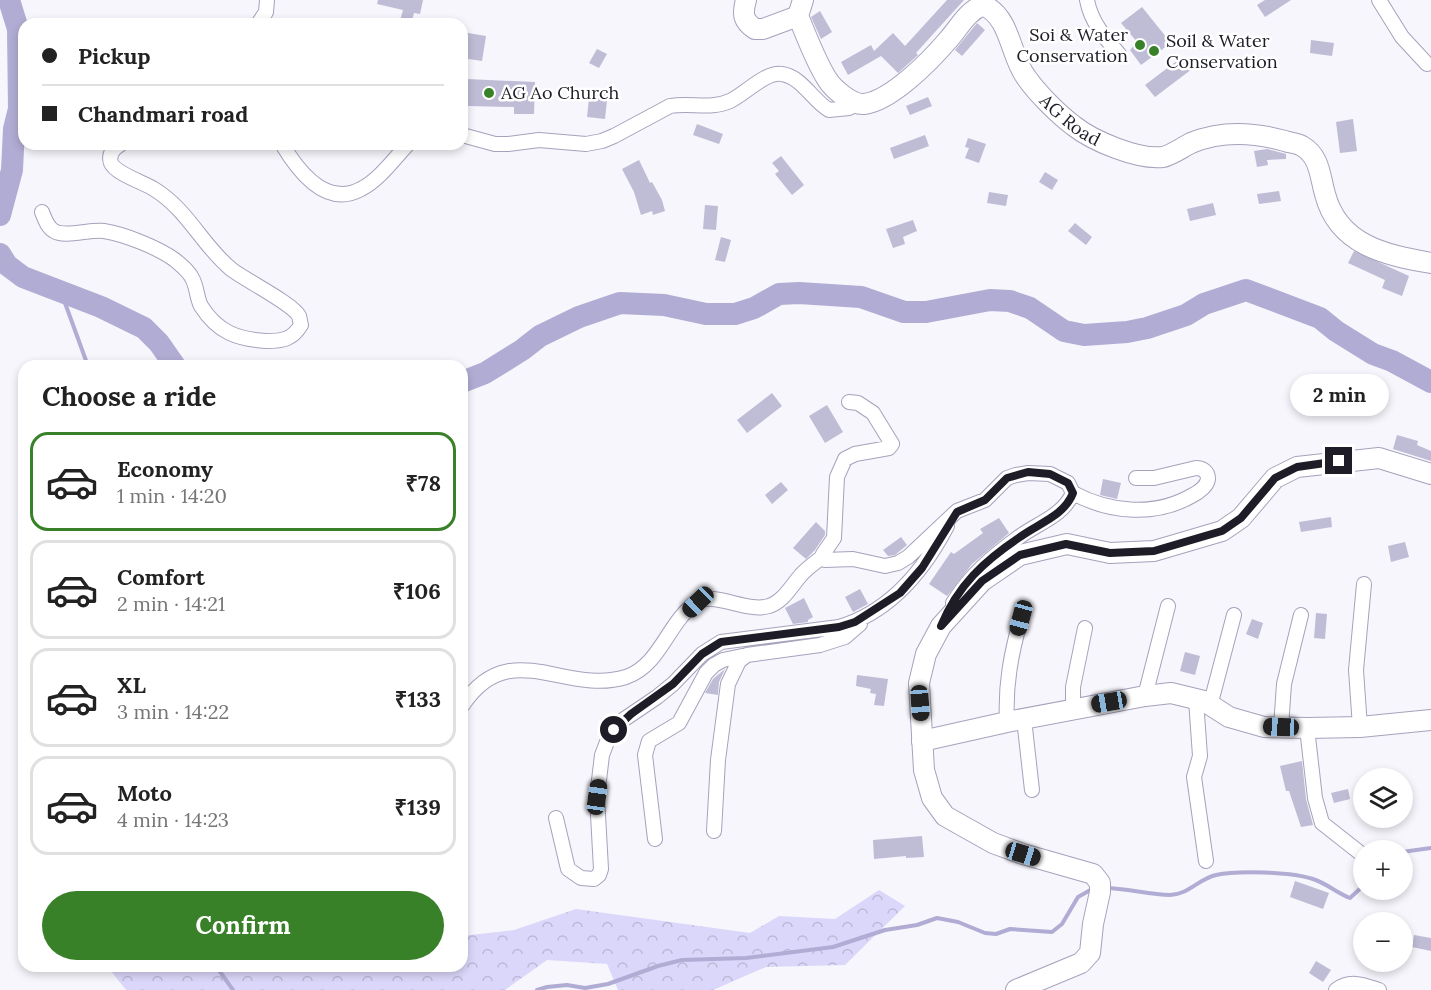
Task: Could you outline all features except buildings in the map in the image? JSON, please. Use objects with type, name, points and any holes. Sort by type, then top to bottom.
[{"type":"main road","points":[[746,0],[743,11],[744,19],[755,29],[763,29],[800,8],[828,81],[844,96],[856,103]]},
{"type":"main road","name":"AG Road","points":[[856,103],[865,104],[906,82],[927,63],[967,15],[983,5],[996,13],[1012,42],[1025,76],[1074,127],[1105,144],[1135,154],[1164,157],[1192,143],[1219,134],[1243,133],[1303,146],[1320,166],[1325,195],[1335,221],[1356,241],[1396,257],[1431,263]]},
{"type":"main road","points":[[1016,990],[1081,963],[1088,957],[1100,883],[1093,874],[993,843],[945,816],[932,798],[924,770],[919,683],[926,654],[941,626],[982,581],[1020,555],[1066,544],[1110,553],[1154,551],[1222,531],[1241,518],[1275,478],[1297,467],[1379,458],[1431,474]]},
{"type":"main road","points":[[922,741],[1015,720],[1171,693],[1203,703],[1229,717],[1264,727],[1360,727],[1431,720]]},
{"type":"street","points":[[262,18],[266,12],[267,0]]},
{"type":"street","points":[[1087,0],[1092,19],[1119,54]]},
{"type":"street","points":[[1379,0],[1402,37],[1427,64]]},
{"type":"street","points":[[468,137],[495,144],[539,140],[586,144],[602,141],[670,106],[722,104],[744,93],[767,76],[781,73],[795,80],[829,110],[849,108],[856,103]]},
{"type":"street","points":[[42,212],[46,224],[54,232],[104,231],[156,249],[173,259],[185,268],[193,280],[201,306],[229,334],[242,339],[269,341],[287,340],[296,333],[301,325],[299,316],[230,267],[207,243],[182,210],[169,199],[153,188],[119,172],[111,162],[111,154],[115,150]]},
{"type":"street","points":[[286,150],[303,175],[327,192],[336,195],[349,194],[362,189],[402,150]]},
{"type":"street","points":[[468,697],[476,686],[488,678],[517,670],[587,679],[608,680],[624,677],[646,666],[685,614],[698,602],[715,599],[760,608],[771,606],[784,596],[808,567],[822,557],[834,538],[837,477],[844,459],[855,454],[889,448],[892,444],[873,413],[858,403],[849,402]]},
{"type":"street","points":[[822,557],[832,561],[853,559],[892,566],[908,557],[957,512],[985,500],[1007,478],[1028,472],[1050,474],[1062,479],[1068,483],[1073,493],[1102,506],[1139,510],[1158,508],[1191,496],[1206,484],[1208,478],[1206,472],[1201,468],[1154,478],[1136,478]]},
{"type":"street","points":[[941,626],[957,596],[977,570],[1021,536],[1052,518],[1066,506],[1073,493]]},
{"type":"street","points":[[655,839],[645,755],[649,741],[679,723],[706,673],[723,660],[820,645],[844,637],[900,593],[922,568],[952,517]]},
{"type":"street","points":[[1360,727],[1356,670],[1364,584]]},
{"type":"street","points":[[1145,696],[1168,606]]},
{"type":"street","points":[[556,818],[568,869],[581,878],[594,879],[599,875],[601,869],[597,797],[602,755],[614,730],[623,720],[657,697],[702,654],[721,642],[839,627],[855,622],[878,609]]},
{"type":"street","points":[[1206,861],[1194,777],[1200,756],[1203,703],[1234,615]]},
{"type":"street","points":[[1281,727],[1284,684],[1301,615]]},
{"type":"street","points":[[1021,618],[1006,685],[1032,790]]},
{"type":"street","points":[[1073,709],[1073,687],[1085,628]]},
{"type":"street","points":[[714,831],[718,760],[728,684],[739,661],[747,655]]},
{"type":"street","points":[[1307,728],[1315,798],[1322,823],[1353,847]]},
{"type":"street","points":[[1336,990],[1347,983],[1354,983],[1379,990]]},
{"type":"green space","points":[[879,890],[905,906],[845,965],[766,967],[713,990],[618,990],[607,964],[547,960],[505,990],[126,990],[112,972],[468,972],[468,935],[514,930],[576,909],[750,933],[779,916],[835,919]]},
{"type":"waterway","points":[[9,0],[18,29]]},
{"type":"waterway","points":[[0,215],[12,170],[14,129],[18,113]]},
{"type":"waterway","points":[[0,254],[7,265],[23,277],[101,307],[144,328],[159,343],[171,360]]},
{"type":"waterway","points":[[468,380],[485,373],[540,336],[579,317],[620,303],[664,305],[706,314],[735,314],[754,308],[779,294],[799,293],[861,297],[904,312],[926,312],[990,300],[1010,301],[1030,308],[1064,331],[1084,335],[1147,328],[1186,315],[1204,304],[1246,290],[1320,318],[1373,354],[1392,361],[1431,382]]},
{"type":"waterway","points":[[61,292],[86,360]]},
{"type":"waterway","points":[[1413,850],[1431,848]]},
{"type":"waterway","points":[[1105,888],[1170,895],[1183,892],[1216,875],[1251,872],[1279,873],[1313,879],[1350,898],[1353,895]]},
{"type":"waterway","points":[[537,990],[567,985],[585,988],[608,984],[682,960],[746,958],[833,947],[885,930],[917,925],[937,918],[958,922],[985,933],[996,934],[1010,929],[1052,932],[1062,924],[1078,897],[1094,888]]},
{"type":"waterway","points":[[220,972],[233,990]]},
{"type":"place","name":"Soi & Water Conservation","points":[[1140,45]]},
{"type":"place","name":"Soil & Water Conservation","points":[[1154,51]]},
{"type":"place","name":"AG Ao Church","points":[[489,93]]},
{"type":"route","points":[[614,730],[623,720],[673,684],[713,645],[736,639],[839,627],[855,622],[878,609],[900,593],[922,568],[952,517],[957,512],[985,500],[1007,478],[1028,472],[1050,474],[1068,483],[1073,493],[1066,506],[1052,518],[1021,536],[977,570],[957,596],[941,626],[982,581],[1020,555],[1066,544],[1110,553],[1154,551],[1222,531],[1241,518],[1259,500],[1275,478],[1297,467],[1339,461]]}]
